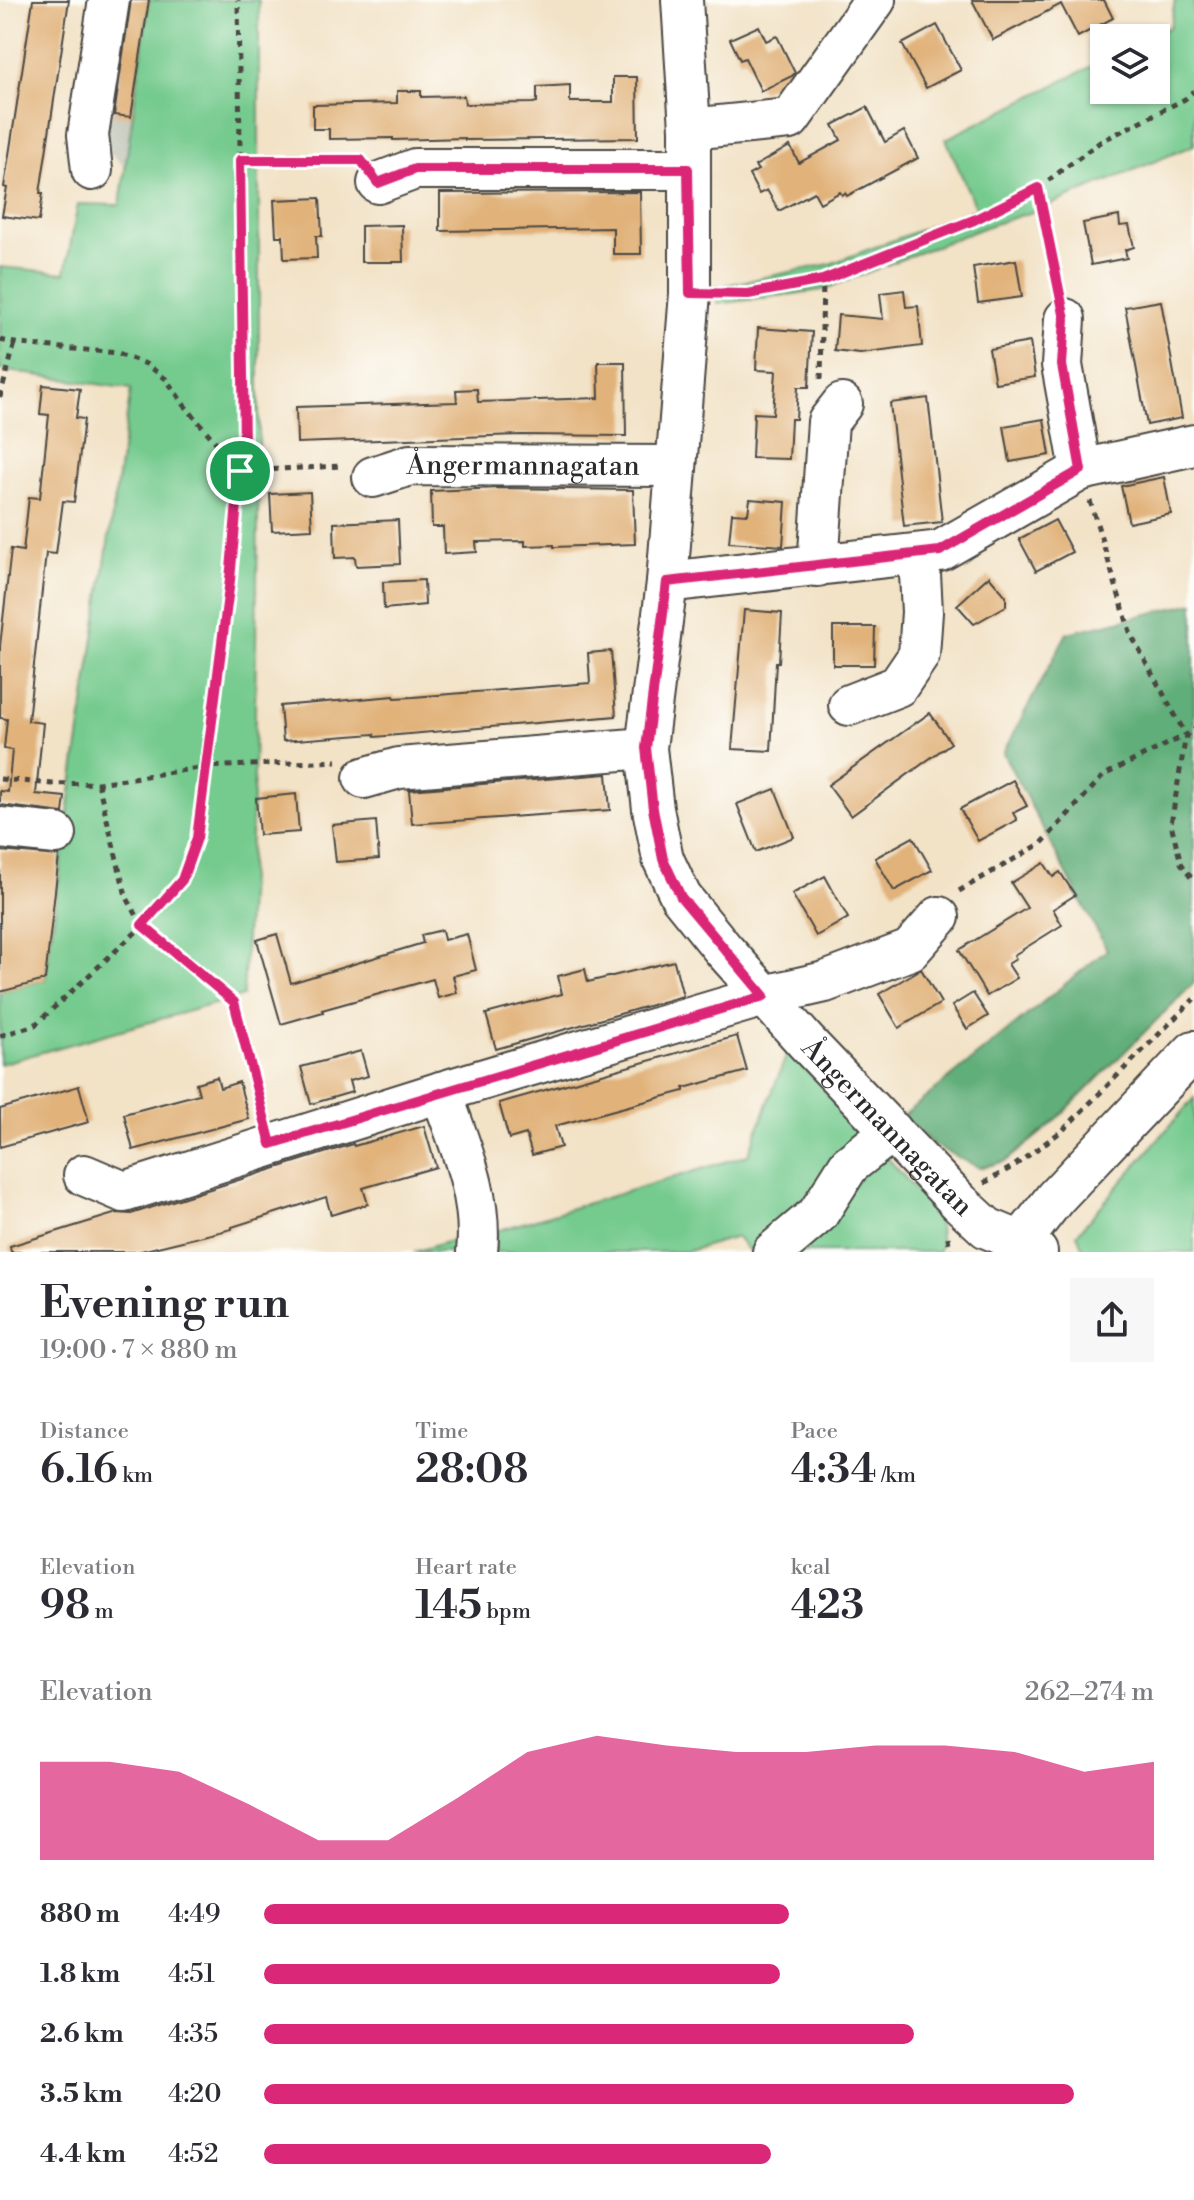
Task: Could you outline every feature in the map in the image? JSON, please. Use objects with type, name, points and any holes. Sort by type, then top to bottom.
[{"type":"street","points":[[92,170],[88,135],[109,0]]},
{"type":"street","name":"Ångermannagatan","points":[[682,0],[690,129],[690,293],[667,582],[646,748],[663,859],[681,897],[764,996],[959,1202],[987,1228],[1023,1249]]},
{"type":"street","points":[[690,129],[790,119],[875,0]]},
{"type":"street","points":[[378,183],[415,169],[688,169]]},
{"type":"street","points":[[1065,319],[1062,365],[1081,470]]},
{"type":"street","points":[[818,566],[828,422],[842,404]]},
{"type":"street","points":[[667,582],[940,551],[1081,470],[1194,445]]},
{"type":"street","name":"Ångermannagatan","points":[[373,477],[410,465],[675,466]]},
{"type":"street","points":[[849,705],[898,686],[919,655],[922,612],[919,555]]},
{"type":"street","points":[[364,778],[399,768],[646,748]]},
{"type":"street","points":[[0,828],[56,834]]},
{"type":"street","points":[[84,1175],[124,1192],[441,1092],[764,996],[825,982],[910,950],[939,917]]},
{"type":"street","points":[[1023,1249],[1055,1198],[1194,1051]]},
{"type":"street","points":[[441,1092],[473,1182],[479,1233],[477,1252]]},
{"type":"street","points":[[773,1252],[818,1214],[849,1165],[892,1131]]},
{"type":"path","points":[[0,1036],[35,1025],[142,925],[182,880],[197,838],[244,446],[238,0]]},
{"type":"path","points":[[690,293],[748,294],[823,280],[974,220],[1038,188],[1100,142],[1185,99],[1194,91]]},
{"type":"path","points":[[240,160],[361,160],[378,183]]},
{"type":"path","points":[[1038,188],[1065,319]]},
{"type":"path","points":[[823,280],[821,380],[842,404]]},
{"type":"path","points":[[0,340],[118,353],[146,364],[166,379],[240,471]]},
{"type":"path","points":[[0,397],[15,343]]},
{"type":"path","points":[[240,471],[339,465],[373,477]]},
{"type":"path","points":[[1081,470],[1131,635],[1186,735],[1171,824],[1181,863],[1194,882]]},
{"type":"path","points":[[939,917],[956,893],[1042,843],[1104,775],[1194,729]]},
{"type":"path","points":[[0,779],[53,784],[98,783],[206,767],[344,761],[364,778]]},
{"type":"path","points":[[98,783],[126,896],[142,925],[234,1002],[271,1144]]},
{"type":"path","points":[[950,1252],[946,1224],[959,1202],[1063,1130],[1194,999]]},
{"type":"shaded area","points":[[121,0],[149,0],[125,167],[97,140]]},
{"type":"green space","points":[[149,0],[259,0],[259,454],[254,776],[243,996],[0,1064],[0,992],[45,980],[131,389],[0,370],[0,267],[65,273],[78,204],[120,205]]},
{"type":"green space","points":[[1175,0],[1194,0],[1194,145],[1038,210],[985,227],[822,290],[717,304],[717,287],[830,264],[976,209],[946,139],[1090,67],[1090,104],[1170,104],[1170,27]]},
{"type":"green space","points":[[1194,603],[1194,983],[1052,1124],[1006,1161],[980,1168],[935,1146],[903,1116],[1107,950],[1003,753],[1067,633]]},
{"type":"green space","points":[[788,1051],[861,1127],[938,1216],[941,1246],[938,1252],[750,1252],[737,1237],[685,1252],[494,1252],[496,1231],[748,1155]]},
{"type":"green space","points":[[1194,1098],[1194,1252],[1084,1252],[1077,1234]]},
{"type":"green space","points":[[463,1237],[462,1252],[414,1252]]},
{"type":"building","points":[[33,0],[69,0],[40,193],[43,193],[39,221],[2,216]]},
{"type":"building","points":[[131,0],[149,0],[131,117],[114,115]]},
{"type":"building","points":[[972,0],[1104,0],[1113,18],[1102,24],[1090,24],[1090,30],[1078,37],[1061,4],[993,40]]},
{"type":"building","points":[[937,25],[961,70],[926,88],[902,44]]},
{"type":"building","points":[[759,26],[766,41],[777,36],[795,73],[761,91],[745,58],[740,60],[730,39]]},
{"type":"building","points":[[613,77],[637,77],[638,138],[329,139],[329,129],[313,129],[313,105],[397,103],[397,91],[421,91],[421,97],[464,96],[465,104],[533,103],[537,102],[537,87],[570,85],[570,102],[613,102]]},
{"type":"building","points":[[867,107],[885,142],[904,131],[918,158],[847,196],[840,192],[820,203],[814,192],[779,211],[767,190],[759,194],[749,175],[758,170],[755,166],[790,146],[799,163],[841,140],[833,125]]},
{"type":"building","points":[[640,192],[641,254],[613,254],[613,228],[440,231],[440,193]]},
{"type":"building","points":[[320,198],[322,236],[316,236],[317,258],[284,259],[283,236],[276,236],[274,200]]},
{"type":"building","points":[[1119,216],[1120,226],[1129,225],[1134,247],[1125,250],[1127,258],[1091,265],[1083,223]]},
{"type":"building","points":[[402,225],[403,262],[361,262],[361,226]]},
{"type":"building","points":[[1016,260],[1022,297],[978,303],[973,267]]},
{"type":"building","points":[[904,290],[906,307],[918,306],[922,346],[860,354],[835,351],[838,315],[883,319],[880,293]]},
{"type":"building","points":[[1161,301],[1182,418],[1147,425],[1125,307]]},
{"type":"building","points":[[758,328],[812,332],[809,387],[798,387],[796,419],[791,419],[789,459],[752,458],[754,413],[773,414],[776,371],[756,370]]},
{"type":"building","points":[[1030,342],[1035,377],[995,383],[989,349]]},
{"type":"building","points":[[598,362],[625,362],[626,436],[522,435],[297,443],[296,407],[457,402],[456,390],[477,389],[478,402],[599,398]]},
{"type":"building","points":[[43,385],[80,389],[76,418],[84,419],[74,502],[63,501],[56,554],[46,553],[28,721],[43,723],[36,794],[65,797],[63,813],[0,805],[0,791],[8,792],[12,750],[4,749],[7,719],[0,718],[0,646],[11,549],[23,551],[29,497],[40,498],[49,415],[40,414]]},
{"type":"building","points":[[928,398],[942,522],[904,526],[890,403]]},
{"type":"building","points":[[1044,419],[1050,455],[1010,462],[1004,426]]},
{"type":"building","points":[[1164,477],[1171,514],[1129,523],[1121,486]]},
{"type":"building","points":[[499,488],[633,490],[635,544],[554,547],[525,546],[525,541],[476,542],[477,552],[444,554],[443,527],[432,527],[431,491]]},
{"type":"building","points":[[310,492],[312,529],[272,531],[270,494]]},
{"type":"building","points":[[750,499],[786,502],[783,546],[729,542],[732,513],[748,514]]},
{"type":"building","points":[[398,520],[400,564],[356,566],[355,557],[335,558],[334,523]]},
{"type":"building","points":[[1055,520],[1072,552],[1036,571],[1019,539]]},
{"type":"building","points":[[989,576],[1006,596],[1006,606],[974,624],[957,605]]},
{"type":"building","points":[[424,580],[425,605],[384,609],[383,582]]},
{"type":"building","points":[[744,610],[782,613],[771,751],[732,749]]},
{"type":"building","points":[[833,627],[875,627],[874,665],[833,665]]},
{"type":"building","points":[[611,651],[616,716],[375,737],[374,734],[283,741],[280,706],[590,683],[588,653]]},
{"type":"building","points":[[930,713],[951,743],[851,816],[828,785]]},
{"type":"building","points":[[607,774],[610,810],[412,824],[409,790]]},
{"type":"building","points":[[1013,780],[1027,806],[1013,813],[1017,820],[978,841],[960,809]]},
{"type":"building","points":[[775,789],[794,837],[756,852],[737,804]]},
{"type":"building","points":[[296,794],[299,832],[259,835],[256,798]]},
{"type":"building","points":[[376,821],[379,859],[336,862],[332,825]]},
{"type":"building","points":[[913,837],[932,870],[894,891],[875,858]]},
{"type":"building","points":[[0,851],[59,856],[45,980],[0,992]]},
{"type":"building","points":[[1044,863],[1053,877],[1060,872],[1075,895],[1053,909],[1062,925],[1014,955],[1016,959],[1008,964],[1017,978],[987,996],[959,950],[1027,908],[1011,883]]},
{"type":"building","points":[[825,876],[848,918],[816,936],[792,894]]},
{"type":"building","points":[[442,930],[444,940],[467,934],[476,970],[453,976],[457,993],[438,998],[433,979],[281,1024],[257,940],[277,934],[291,983],[423,943],[421,935]]},
{"type":"building","points":[[674,961],[683,996],[496,1049],[486,1014],[562,994],[558,976],[585,969],[588,982]]},
{"type":"building","points":[[921,969],[941,1003],[899,1028],[879,994]]},
{"type":"building","points":[[973,993],[988,1016],[967,1029],[952,1006]]},
{"type":"building","points":[[737,1036],[747,1071],[555,1126],[561,1147],[532,1155],[526,1134],[509,1139],[499,1103]]},
{"type":"building","points":[[361,1051],[368,1076],[349,1081],[352,1092],[311,1104],[301,1067]]},
{"type":"building","points":[[217,1077],[220,1088],[239,1082],[249,1119],[133,1150],[124,1114],[199,1094],[196,1083]]},
{"type":"building","points":[[79,1086],[89,1122],[0,1147],[0,1109]]},
{"type":"building","points":[[424,1126],[436,1167],[363,1188],[368,1204],[331,1215],[326,1197],[232,1229],[137,1252],[11,1252],[10,1246],[117,1213],[131,1214],[353,1144]]},
{"type":"route","points":[[240,160],[361,160],[378,183],[415,169],[688,169],[690,293],[748,294],[823,280],[974,220],[1038,188],[1065,319],[1062,365],[1081,470],[940,551],[667,582],[646,748],[663,859],[681,897],[764,996],[271,1144],[234,1002],[142,925],[182,880],[197,838],[230,580],[240,471],[244,446],[240,160]]}]
